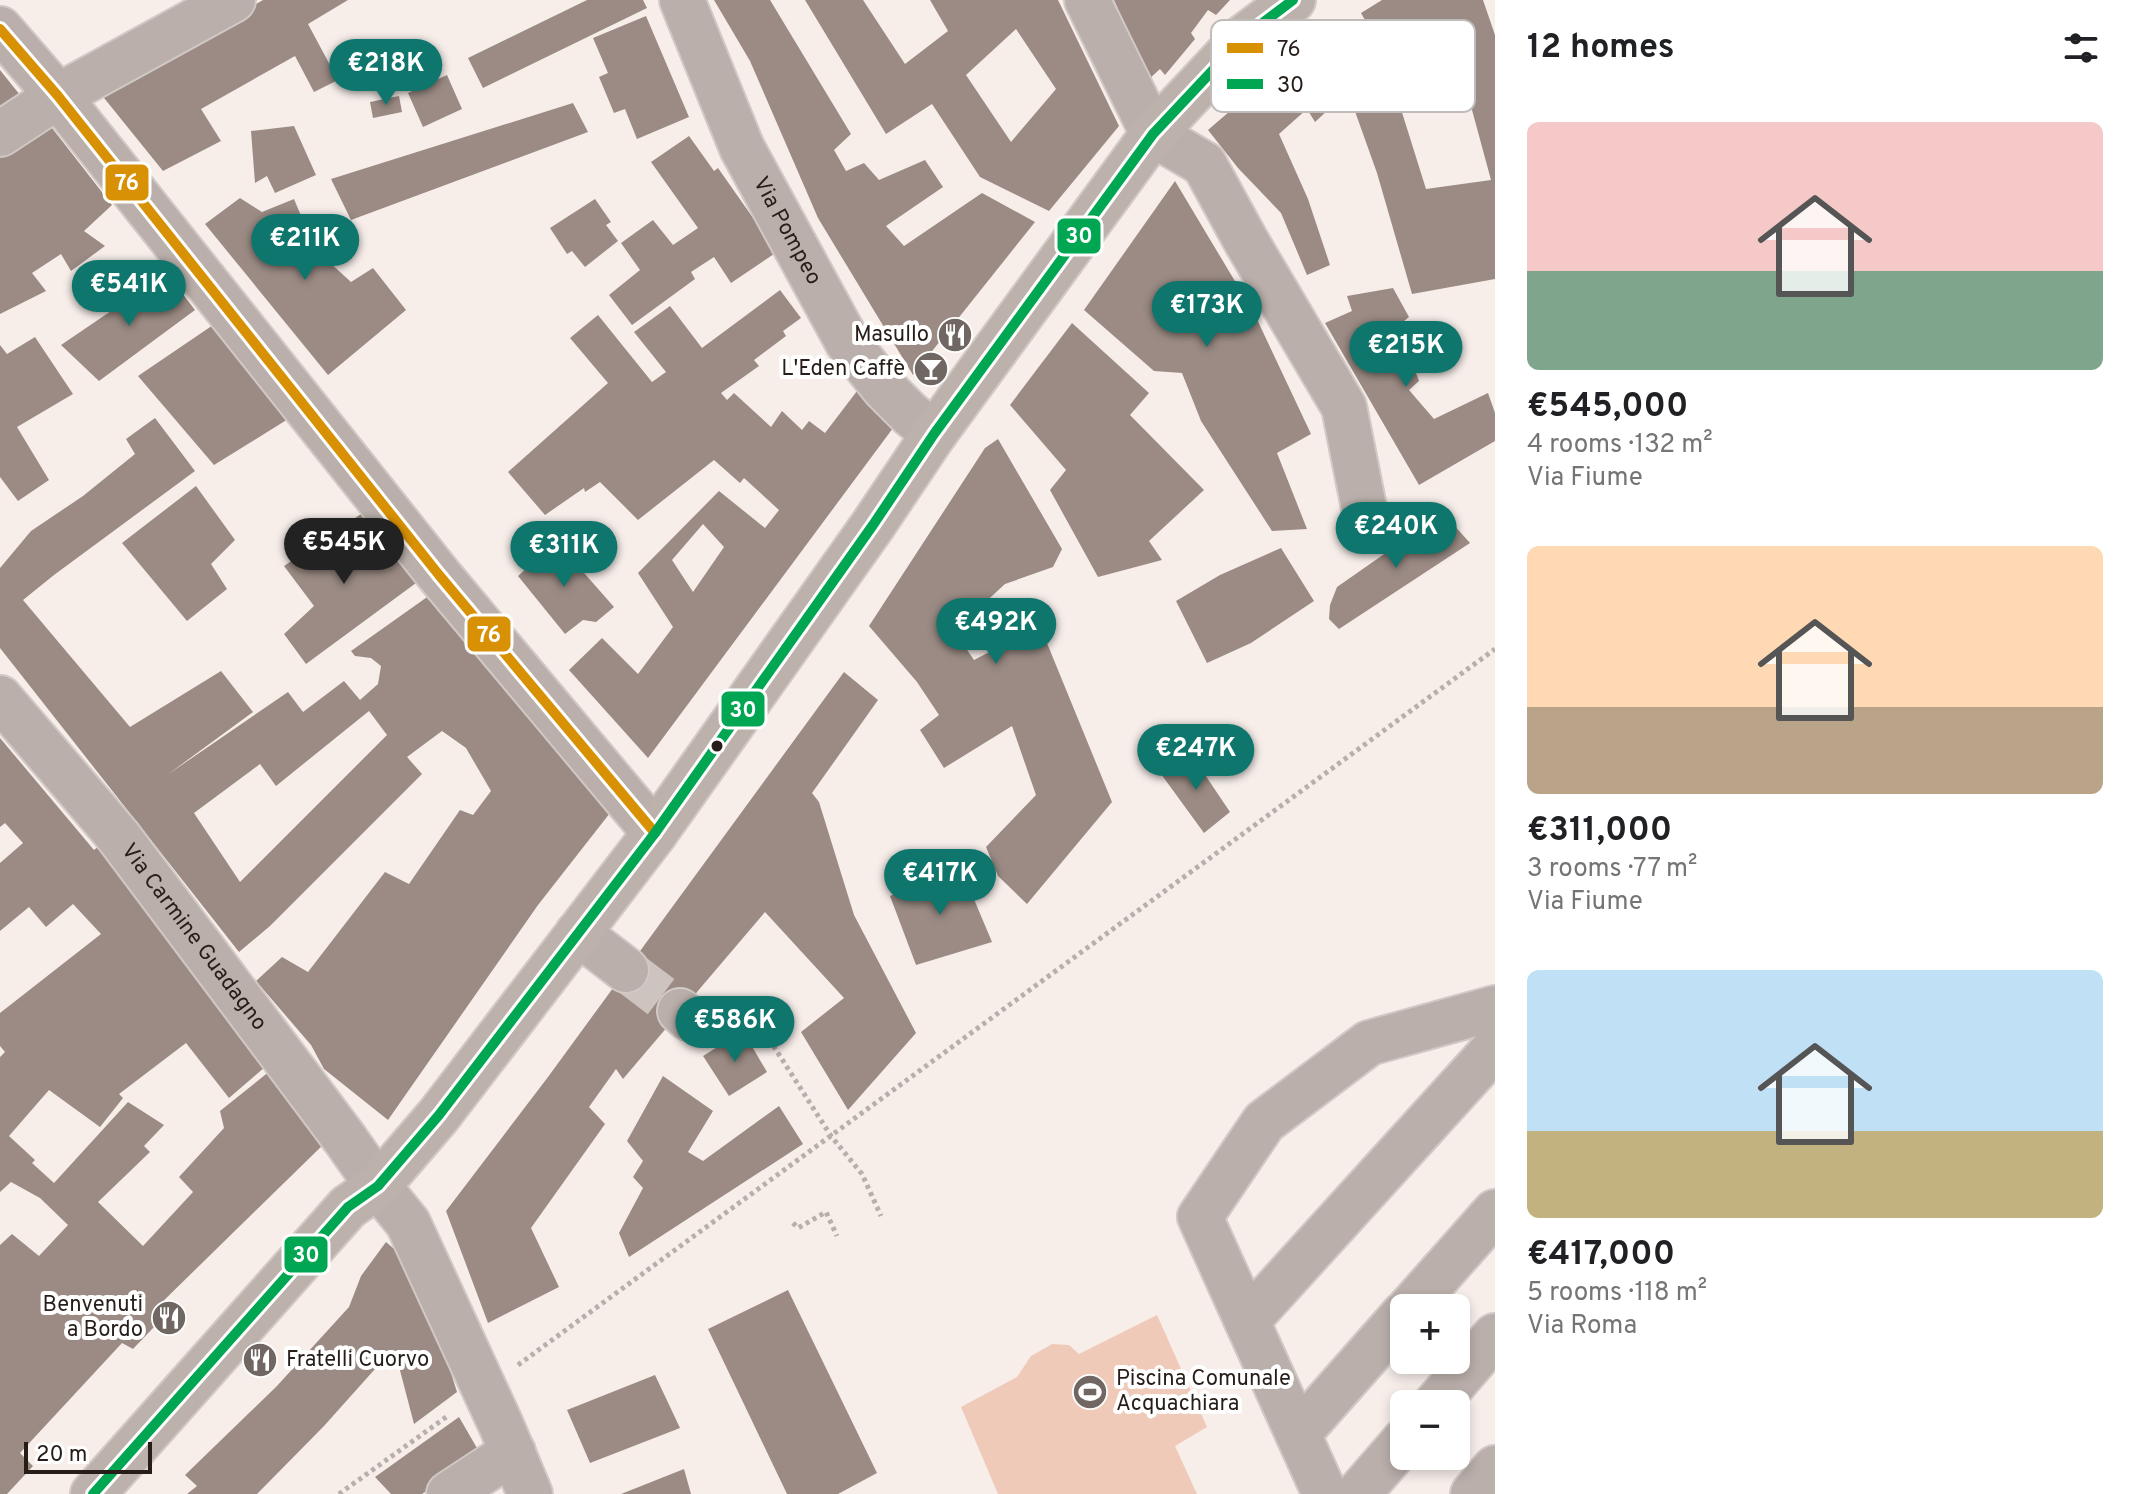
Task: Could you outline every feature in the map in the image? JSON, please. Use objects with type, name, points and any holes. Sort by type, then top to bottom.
[{"type":"main road","points":[[1267,20],[1293,0]]},
{"type":"main road","points":[[93,1494],[348,1207],[378,1186],[439,1115],[655,833],[934,434],[1153,134],[1211,72]]},
{"type":"street","points":[[0,134],[58,96],[233,0]]},
{"type":"street","name":"Via Pompeo","points":[[682,0],[742,148],[848,343],[884,388],[934,434]]},
{"type":"street","points":[[1087,0],[1153,134],[1204,164],[1344,407],[1368,528]]},
{"type":"street","points":[[0,29],[58,96],[439,575],[655,833]]},
{"type":"street","name":"Via Carmine Guadagno","points":[[0,698],[118,836],[408,1223],[530,1494]]},
{"type":"street","points":[[578,933],[626,970]]},
{"type":"street","points":[[1325,1494],[1200,1217],[1264,1122],[1369,1043],[1495,1008]]},
{"type":"street","points":[[1247,1321],[1495,1048]]},
{"type":"street","points":[[1422,1294],[1495,1212]]},
{"type":"street","points":[[1298,1434],[1390,1330]]},
{"type":"street","points":[[1448,1390],[1495,1336]]},
{"type":"street","points":[[449,1494],[513,1452]]},
{"type":"street","points":[[1358,1494],[1390,1457]]},
{"type":"street","points":[[1473,1494],[1495,1468]]},
{"type":"path","points":[[339,1494],[1495,649]]},
{"type":"path","points":[[684,1015],[708,1047],[755,1017],[831,1136],[862,1174],[881,1216]]},
{"type":"path","points":[[793,1223],[798,1228],[826,1212],[837,1236]]},
{"type":"shaded area","name":"Piscina Comunale Acquachiara","points":[[1157,1315],[1207,1427],[1175,1446],[1197,1494],[998,1494],[961,1407],[1017,1377],[1031,1356],[1052,1344],[1069,1345],[1079,1354]]},
{"type":"building","points":[[263,0],[348,0],[308,24],[338,80],[314,92],[295,56],[201,109],[221,141],[163,171],[100,93]]},
{"type":"building","points":[[587,0],[643,0],[647,8],[483,88],[468,58]]},
{"type":"building","points":[[714,0],[770,0],[851,134],[834,150],[846,171],[864,163],[879,180],[925,160],[943,187],[886,226],[904,246],[982,193],[1035,222],[913,375],[818,218],[750,61]]},
{"type":"building","points":[[805,0],[863,0],[905,64],[948,31],[930,0],[1058,0],[1119,126],[1049,211],[980,177],[932,104],[886,134]],"holes":[[[1016,29],[1056,89],[1011,142],[966,75]]]},
{"type":"building","points":[[1114,0],[1230,0],[1216,15],[1208,10],[1191,33],[1195,39],[1165,75],[1160,69],[1149,79]]},
{"type":"building","points":[[1382,0],[1483,0],[1495,35],[1495,279],[1412,294],[1377,173],[1355,112],[1402,112],[1426,189],[1491,180],[1473,112],[1475,112],[1475,20],[1365,20],[1361,13]]},
{"type":"building","points":[[646,16],[689,117],[637,139],[625,109],[614,113],[599,77],[608,73],[593,38]]},
{"type":"building","points":[[0,70],[20,95],[0,106]]},
{"type":"building","points":[[447,75],[462,109],[423,127],[408,93]]},
{"type":"building","points":[[399,96],[402,112],[373,118],[370,102]]},
{"type":"building","points":[[573,103],[588,132],[351,220],[331,179]]},
{"type":"building","points":[[1229,112],[1304,112],[1279,134],[1308,199],[1330,265],[1307,275],[1281,213],[1238,168],[1208,130]]},
{"type":"building","points":[[1309,112],[1326,112],[1315,122]]},
{"type":"building","points":[[294,126],[316,175],[275,193],[267,176],[255,183],[251,131]]},
{"type":"building","points":[[52,128],[112,205],[84,231],[105,246],[71,271],[61,254],[32,273],[46,291],[0,314],[0,156]]},
{"type":"building","points":[[689,136],[714,171],[718,168],[777,252],[731,283],[714,257],[691,272],[695,279],[632,325],[609,295],[640,270],[621,243],[653,220],[673,245],[698,228],[651,162]]},
{"type":"building","points":[[1175,181],[1254,313],[1311,434],[1277,453],[1307,529],[1272,531],[1201,421],[1182,373],[1154,371],[1084,310]]},
{"type":"building","points":[[240,198],[262,212],[294,199],[315,249],[351,282],[373,268],[406,310],[328,375],[205,224]]},
{"type":"building","points":[[595,199],[611,222],[606,225],[618,241],[585,267],[572,251],[567,254],[550,228]]},
{"type":"building","points":[[167,273],[195,310],[99,381],[61,345]]},
{"type":"building","points":[[1393,288],[1409,317],[1398,326],[1419,381],[1409,390],[1434,419],[1488,393],[1495,413],[1495,441],[1419,485],[1325,323],[1352,311],[1347,296]]},
{"type":"building","points":[[780,290],[801,318],[783,331],[786,336],[754,360],[759,366],[721,393],[727,400],[734,393],[771,427],[782,411],[802,430],[809,421],[825,433],[857,391],[896,424],[648,758],[569,670],[602,638],[638,674],[673,627],[638,573],[719,491],[765,528],[779,510],[744,478],[740,483],[714,460],[638,520],[600,482],[585,492],[584,488],[545,515],[508,472],[608,383],[570,338],[598,315],[652,382],[666,372],[634,332],[670,306],[702,348]],"holes":[[[703,524],[724,547],[693,592],[672,560]]]},
{"type":"building","points":[[216,323],[293,416],[214,465],[138,376]]},
{"type":"building","points":[[1072,323],[1149,393],[1130,415],[1204,490],[1149,541],[1162,560],[1098,577],[1050,490],[1066,470],[1010,405]]},
{"type":"building","points":[[35,337],[73,394],[17,427],[49,480],[18,501],[0,477],[0,345],[7,354]]},
{"type":"building","points":[[155,418],[195,471],[23,600],[130,727],[221,671],[253,712],[167,775],[288,692],[303,712],[344,681],[360,700],[378,684],[381,666],[371,658],[355,656],[351,651],[430,595],[610,813],[538,905],[388,1120],[324,1069],[311,1045],[256,981],[282,957],[308,972],[385,872],[409,884],[460,810],[473,815],[491,791],[466,748],[442,731],[407,757],[422,774],[270,926],[239,952],[0,648],[0,568],[31,531],[83,496],[135,454],[126,439]],"holes":[[[369,711],[387,735],[240,882],[194,813],[260,764],[276,786]]]},
{"type":"building","points":[[998,439],[1062,549],[1053,567],[1005,584],[954,631],[974,660],[1040,626],[1112,802],[1027,904],[998,876],[986,847],[1036,795],[1012,726],[944,768],[920,730],[939,715],[917,682],[869,626],[985,448]]},
{"type":"building","points":[[196,486],[235,540],[211,564],[227,589],[187,621],[122,543]]},
{"type":"building","points":[[1443,513],[1470,543],[1339,629],[1329,619],[1330,605],[1337,587]]},
{"type":"building","points":[[361,514],[416,583],[306,664],[284,634],[314,606],[284,566]]},
{"type":"building","points":[[556,541],[614,607],[596,622],[583,620],[565,634],[518,576]]},
{"type":"building","points":[[1281,548],[1314,601],[1251,643],[1207,663],[1176,601],[1220,575]]},
{"type":"building","points":[[844,672],[878,700],[812,793],[819,802],[854,915],[916,1033],[848,1110],[801,1032],[844,998],[765,912],[623,1079],[616,1069],[589,1107],[605,1124],[531,1228],[559,1287],[488,1323],[446,1211],[548,1077]]},
{"type":"building","points":[[0,738],[94,850],[99,846],[273,1060],[229,1098],[186,1043],[119,1094],[123,1098],[100,1127],[49,1090],[9,1136],[54,1183],[128,1102],[164,1125],[144,1146],[150,1152],[98,1202],[143,1246],[193,1192],[179,1177],[224,1128],[220,1111],[275,1067],[328,1140],[154,1310],[155,1326],[133,1349],[122,1343],[20,1453],[33,1466],[7,1494],[0,1494],[0,1245],[12,1234],[39,1256],[68,1225],[40,1198],[11,1182],[0,1192],[0,1057],[5,1052],[0,1046],[0,1013],[101,934],[73,904],[46,927],[29,907],[0,931],[0,863],[23,843],[5,823],[0,827]]},
{"type":"building","points":[[1189,751],[1230,812],[1204,833],[1161,774]]},
{"type":"building","points":[[960,866],[992,942],[916,965],[890,896]]},
{"type":"building","points":[[743,1031],[767,1072],[729,1096],[703,1056]]},
{"type":"building","points":[[663,1076],[713,1111],[688,1152],[703,1161],[779,1106],[803,1144],[629,1257],[619,1233],[643,1188],[633,1177],[643,1161],[627,1141]]},
{"type":"building","points":[[386,1242],[412,1264],[435,1322],[457,1392],[414,1424],[396,1355],[392,1350],[257,1494],[187,1494],[197,1486],[185,1475],[276,1387],[349,1307],[361,1276]]},
{"type":"building","points":[[788,1290],[877,1473],[838,1494],[787,1494],[708,1329]]},
{"type":"building","points":[[655,1375],[680,1428],[590,1463],[567,1410]]},
{"type":"building","points":[[459,1417],[481,1455],[422,1494],[391,1494],[375,1477]]},
{"type":"building","points":[[684,1469],[691,1494],[621,1494]]},
{"type":"tunnel","points":[[626,970],[680,1011]]},
{"type":"transit line","name":"30","points":[[1267,20],[1293,0]]},
{"type":"transit line","name":"76","points":[[0,29],[58,96],[439,575],[655,833]]},
{"type":"transit line","name":"30","points":[[93,1494],[348,1207],[378,1186],[439,1115],[655,833],[934,434],[1153,134],[1211,72]]},
{"type":"place","name":"Masullo","points":[[955,335]]},
{"type":"place","name":"L'Eden Caffè","points":[[931,369]]},
{"type":"place","name":"Benvenuti a Bordo","points":[[169,1318]]},
{"type":"place","name":"Fratelli Cuorvo","points":[[260,1360]]},
{"type":"place","name":"Piscina Comunale Acquachiara","points":[[1090,1392]]}]
